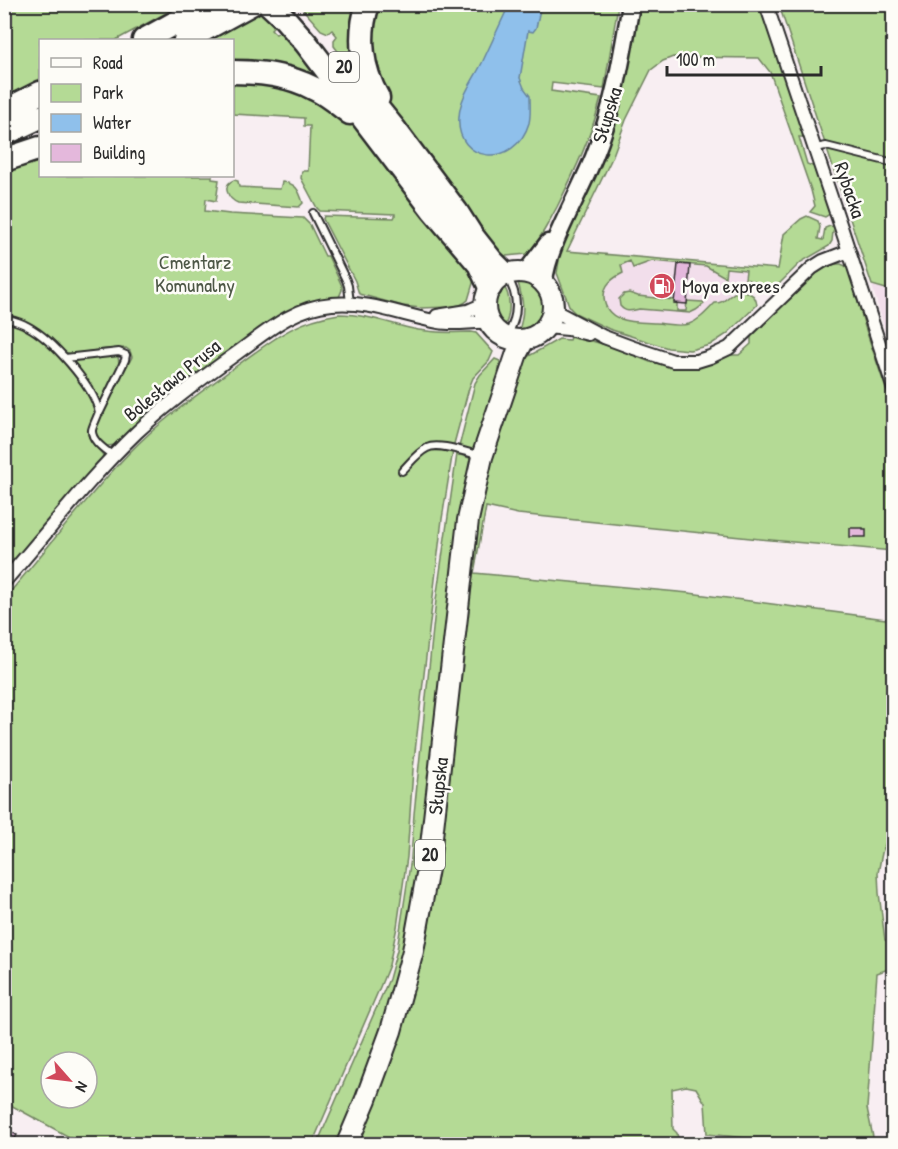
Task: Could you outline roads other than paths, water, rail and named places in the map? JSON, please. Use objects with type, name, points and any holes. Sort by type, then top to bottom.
[{"type":"highway","points":[[146,39],[210,4]]},
{"type":"highway","name":"20","points":[[290,4],[327,45],[433,210],[479,264],[499,292]]},
{"type":"highway","points":[[368,4],[363,29],[364,63],[385,132]]},
{"type":"highway","points":[[187,39],[256,5],[285,19],[385,132]]},
{"type":"highway","name":"20","points":[[234,72],[285,77],[315,88],[350,113],[385,132],[456,211],[492,261],[499,292]]},
{"type":"highway","points":[[4,105],[39,93]]},
{"type":"highway","points":[[4,111],[39,94]]},
{"type":"highway","points":[[4,134],[39,117]]},
{"type":"highway","points":[[4,160],[39,148]]},
{"type":"main road","name":"Słupska","points":[[544,282],[545,268],[564,220],[605,129],[620,70],[631,4]]},
{"type":"main road","name":"Słupska","points":[[499,292],[540,255],[564,220]]},
{"type":"main road","name":"20","points":[[515,339],[493,329],[499,292],[533,274],[544,282]]},
{"type":"main road","points":[[515,339],[536,336],[550,318],[552,295],[544,282]]},
{"type":"main road","name":"Słupska","points":[[347,1144],[391,1031],[418,930],[429,862],[463,554],[471,502],[494,420],[502,378],[515,339]]},
{"type":"street","name":"Rybacka","points":[[766,4],[894,389]]},
{"type":"street","points":[[550,318],[673,361],[690,362],[724,351],[812,268],[849,251]]},
{"type":"street","name":"Bolesława Prusa","points":[[414,317],[468,311],[499,292]]},
{"type":"street","name":"Bolesława Prusa","points":[[4,582],[113,456],[146,424],[187,390],[283,320],[319,306],[350,303],[448,323],[499,292]]},
{"type":"street","points":[[550,318],[568,329],[604,337]]},
{"type":"lane","points":[[815,148],[826,146],[894,163]]},
{"type":"lane","points":[[433,210],[487,254]]},
{"type":"lane","points":[[313,213],[348,286],[350,303]]},
{"type":"lane","points":[[499,292],[514,291],[516,300],[515,339]]},
{"type":"lane","points":[[4,318],[27,326],[65,358],[94,396],[99,412]]},
{"type":"lane","points":[[65,358],[119,351],[126,355],[92,430],[96,442],[113,456]]},
{"type":"lane","points":[[402,471],[418,454],[431,446],[482,457]]},
{"type":"water","points":[[509,5],[541,5],[536,28],[533,32],[528,31],[520,78],[530,96],[530,120],[522,138],[512,148],[500,154],[487,155],[476,152],[466,144],[460,132],[460,110],[464,96]]},
{"type":"waterway","points":[[674,1139],[674,1144]]},
{"type":"place","name":"Moya exprees","points":[[662,286]]},
{"type":"park label","name":"Cmentarz Komunalny","points":[[195,274]]}]
